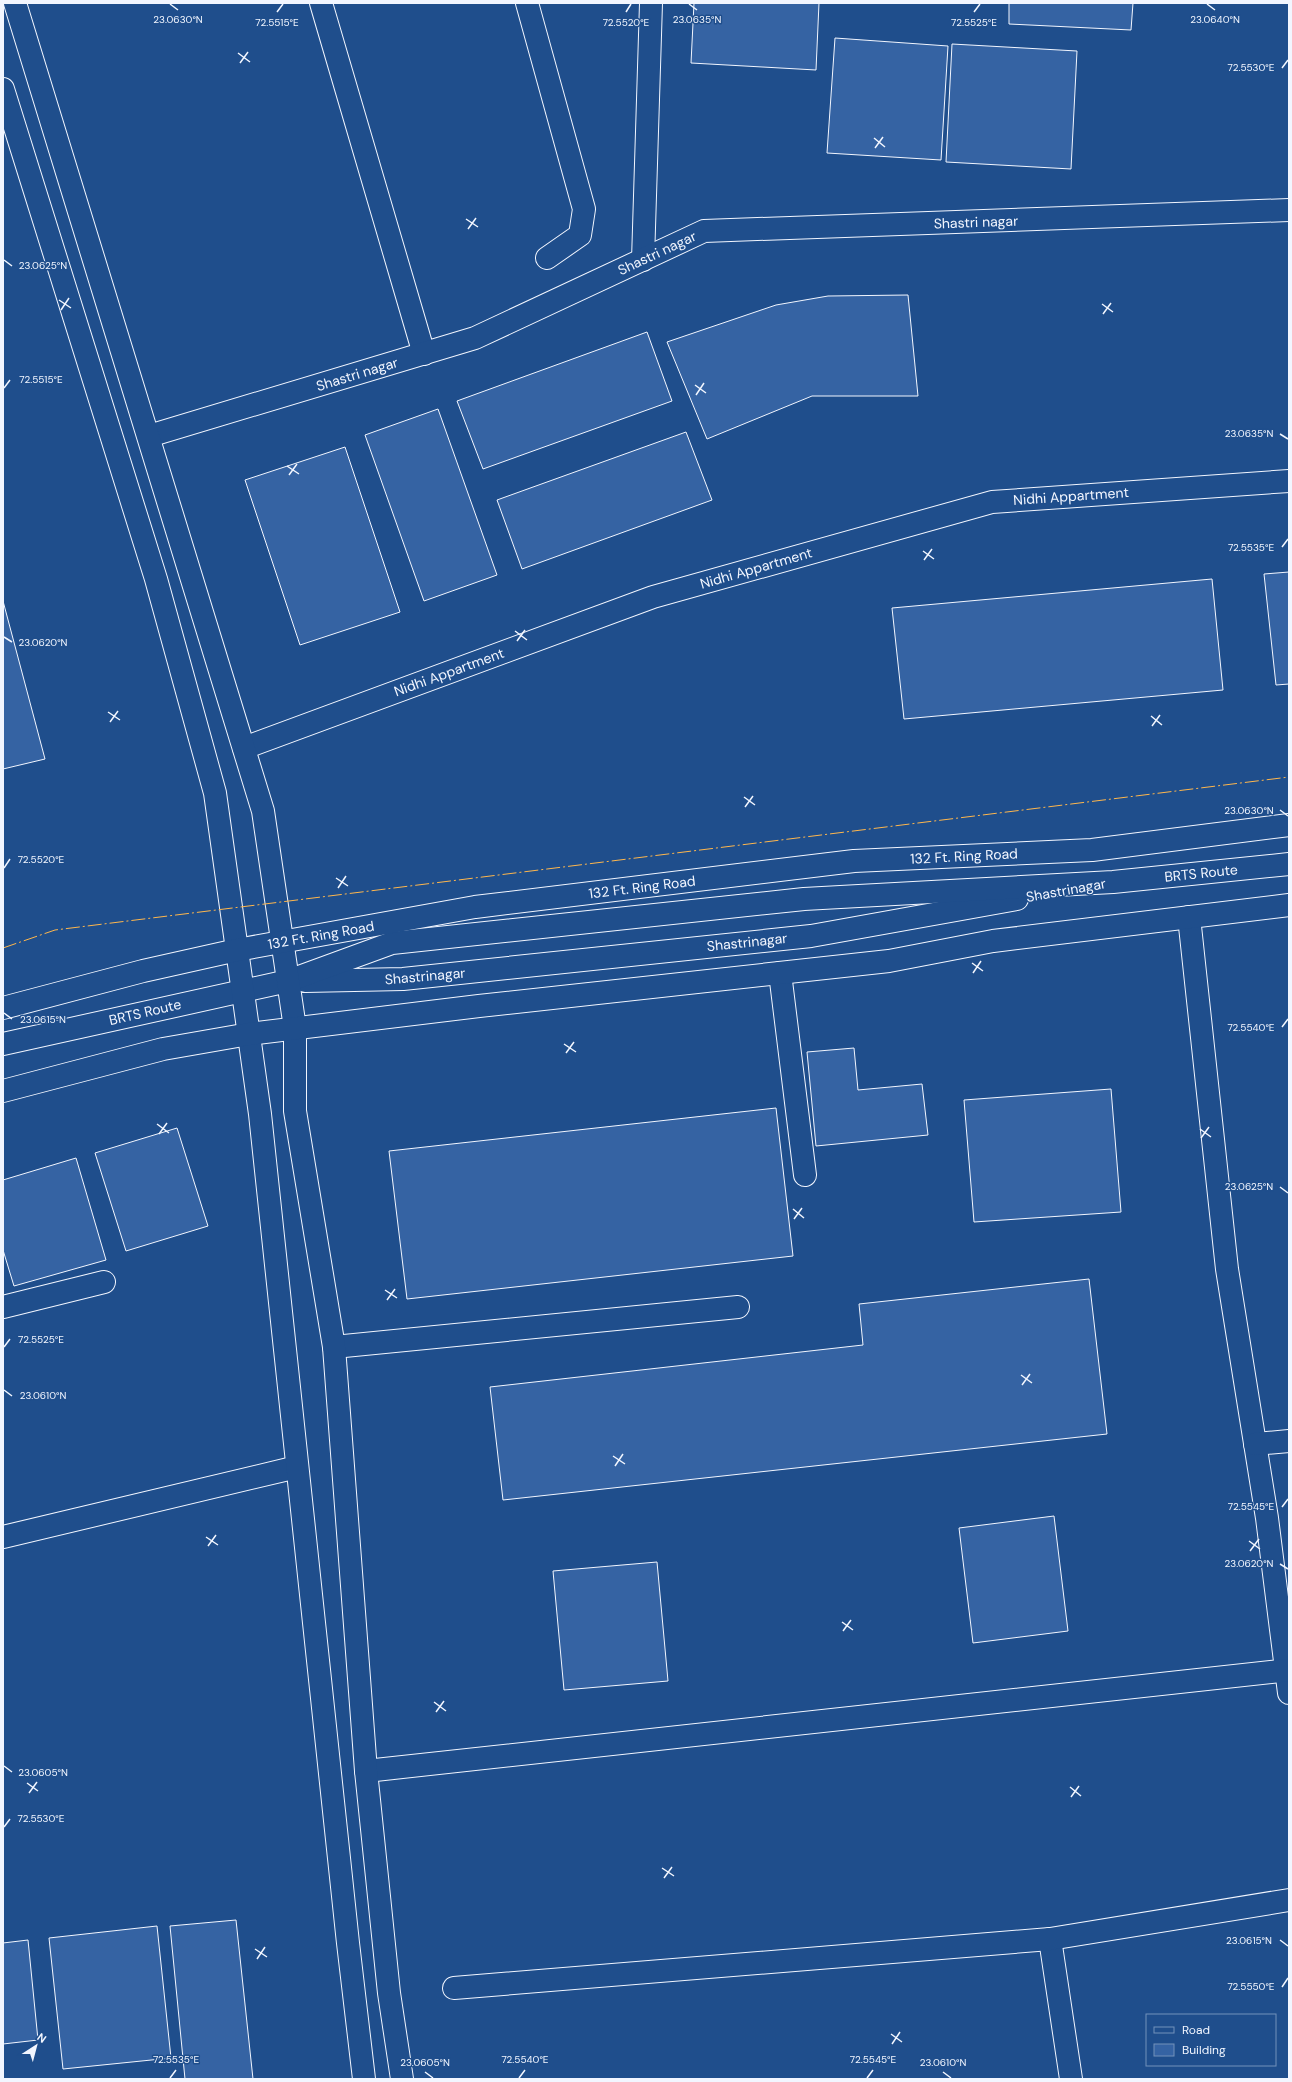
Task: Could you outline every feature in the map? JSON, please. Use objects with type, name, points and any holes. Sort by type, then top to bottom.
[{"type":"main road","points":[[15,3],[264,811],[295,1028],[295,1111],[334,1348],[366,1771],[389,1994],[402,2079]]},
{"type":"main road","points":[[321,3],[424,354]]},
{"type":"main road","points":[[527,3],[584,209],[580,235],[547,258]]},
{"type":"main road","points":[[643,260],[652,3]]},
{"type":"main road","points":[[3,89],[156,579],[215,793],[261,1122],[364,2079]]},
{"type":"main road","name":"Shastri nagar","points":[[148,436],[475,338],[704,231],[1289,210]]},
{"type":"main road","name":"Nidhi Appartment","points":[[244,748],[653,597],[992,502],[1289,481]]},
{"type":"main road","name":"132 Ft. Ring Road","points":[[3,1008],[143,971],[237,950],[474,907],[854,861],[1092,850],[1289,825]]},
{"type":"main road","name":"BRTS Route","points":[[1113,882],[1289,864]]},
{"type":"main road","name":"Shastrinagar","points":[[288,981],[392,943],[804,899],[1113,882]]},
{"type":"main road","name":"Shastrinagar","points":[[288,981],[403,979],[811,936],[1113,882]]},
{"type":"main road","points":[[3,1091],[163,1049],[249,1034],[890,961],[993,941],[1289,905]]},
{"type":"main road","points":[[1188,917],[1226,1269],[1267,1518],[1288,1670],[1289,1693]]},
{"type":"main road","points":[[780,973],[805,1175]]},
{"type":"main road","name":"BRTS Route","points":[[3,1044],[288,981]]},
{"type":"main road","points":[[3,1307],[104,1282]]},
{"type":"main road","points":[[334,1348],[738,1307]]},
{"type":"main road","points":[[1255,1444],[1289,1441]]},
{"type":"main road","points":[[3,1537],[297,1466]]},
{"type":"main road","points":[[366,1771],[1288,1670]]},
{"type":"main road","points":[[454,1988],[1050,1939],[1289,1900]]},
{"type":"main road","points":[[1050,1939],[1070,2079]]},
{"type":"building","points":[[694,3],[819,3],[816,70],[691,63]]},
{"type":"building","points":[[1009,3],[1133,3],[1131,30],[1009,24]]},
{"type":"building","points":[[835,38],[948,46],[941,160],[827,153]]},
{"type":"building","points":[[952,44],[1077,51],[1071,169],[946,162]]},
{"type":"building","points":[[908,295],[918,396],[812,396],[707,439],[667,342],[776,305],[828,296]]},
{"type":"building","points":[[647,332],[672,401],[483,469],[457,401]]},
{"type":"building","points":[[438,409],[497,575],[424,601],[365,435]]},
{"type":"building","points":[[686,432],[712,500],[522,569],[497,500]]},
{"type":"building","points":[[345,447],[400,612],[300,645],[245,480]]},
{"type":"building","points":[[1289,572],[1289,684],[1276,685],[1264,574]]},
{"type":"building","points":[[1212,579],[1223,690],[904,719],[892,608]]},
{"type":"building","points":[[3,601],[45,759],[3,769]]},
{"type":"building","points":[[854,1048],[858,1090],[922,1084],[928,1135],[816,1146],[807,1052]]},
{"type":"building","points":[[1111,1089],[1121,1212],[974,1222],[964,1100]]},
{"type":"building","points":[[776,1108],[793,1256],[407,1299],[389,1151]]},
{"type":"building","points":[[177,1128],[208,1226],[126,1251],[95,1153]]},
{"type":"building","points":[[76,1158],[106,1260],[14,1286],[3,1250],[3,1180]]},
{"type":"building","points":[[1089,1279],[1107,1434],[503,1500],[490,1387],[863,1345],[859,1304]]},
{"type":"building","points":[[1054,1516],[1068,1631],[973,1643],[959,1528]]},
{"type":"building","points":[[657,1562],[668,1681],[564,1690],[553,1571]]},
{"type":"building","points":[[236,1920],[253,2079],[185,2079],[170,1926]]},
{"type":"building","points":[[157,1926],[171,2058],[63,2069],[49,1938]]},
{"type":"building","points":[[28,1940],[38,2040],[3,2044],[3,1943]]},
{"type":"power","points":[[3,948],[55,930],[1289,777]]}]
